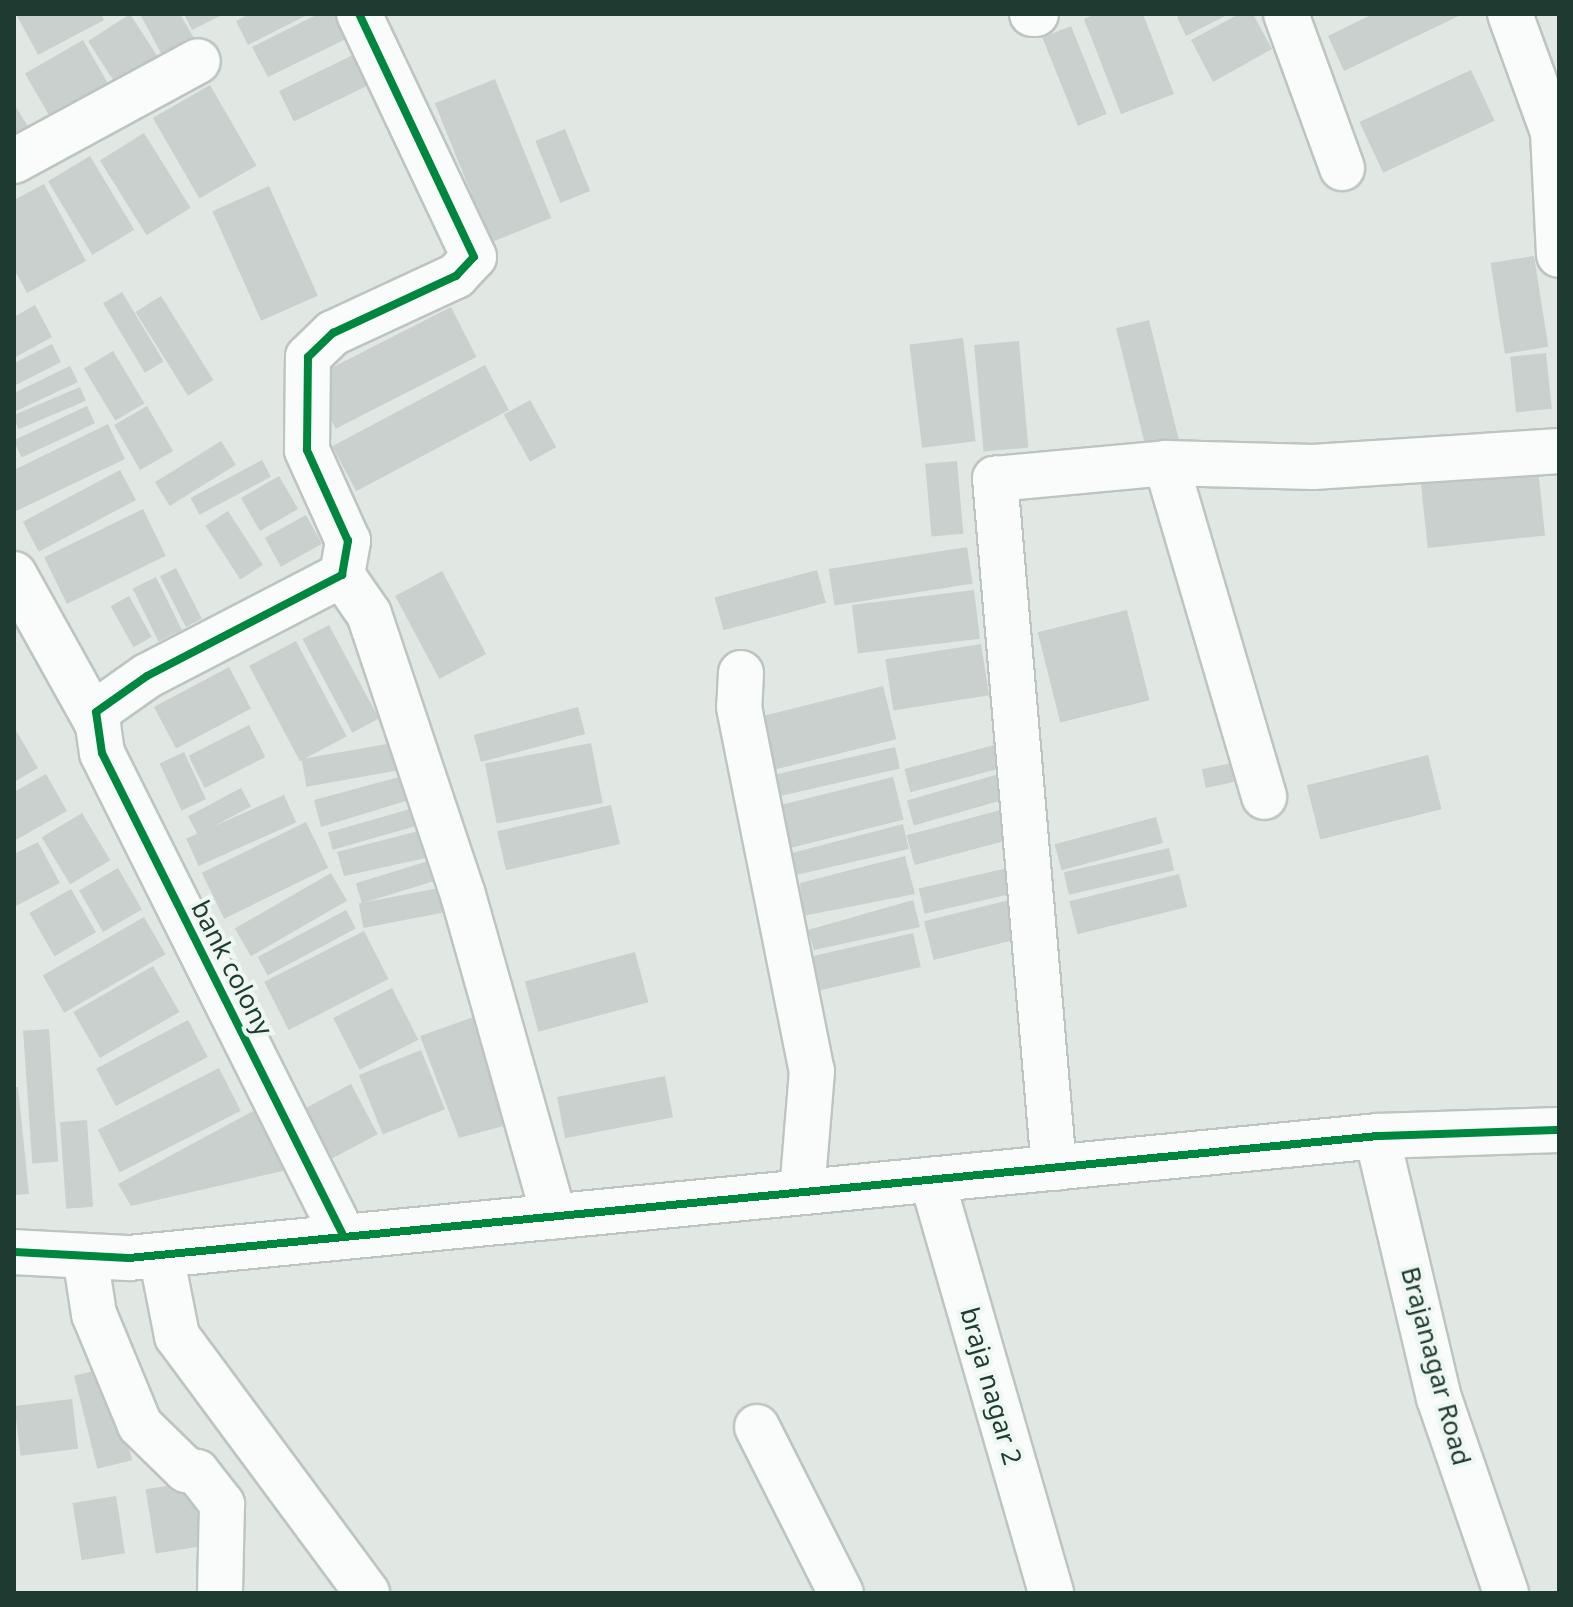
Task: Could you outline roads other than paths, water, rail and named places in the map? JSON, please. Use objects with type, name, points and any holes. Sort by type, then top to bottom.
[{"type":"street","points":[[359,14],[474,257],[456,276],[333,333],[308,357],[307,450],[348,541],[342,575],[369,614],[453,865],[554,1216]]},
{"type":"street","points":[[1286,14],[1342,168]]},
{"type":"street","points":[[1510,14],[1553,132],[1559,255]]},
{"type":"street","points":[[14,161],[198,61]]},
{"type":"street","points":[[1054,1168],[995,479],[1166,463],[1313,467],[1559,451]]},
{"type":"street","points":[[1166,463],[1264,797]]},
{"type":"street","name":"bank colony","points":[[14,574],[97,719],[102,753],[344,1237]]},
{"type":"street","points":[[97,719],[147,676],[342,575]]},
{"type":"street","points":[[741,673],[739,707],[812,1071],[802,1192]]},
{"type":"street","points":[[14,1252],[85,1256],[161,1255],[1377,1136],[1559,1130]]},
{"type":"street","name":"Brajanagar Road","points":[[1377,1136],[1439,1398],[1506,1593]]},
{"type":"street","name":"braja nagar 2","points":[[932,1180],[1051,1593]]},
{"type":"street","points":[[161,1255],[177,1336],[367,1593]]},
{"type":"street","points":[[85,1256],[94,1314],[140,1425],[186,1470],[197,1472],[222,1504],[220,1593]]},
{"type":"street","points":[[757,1427],[841,1593]]}]
